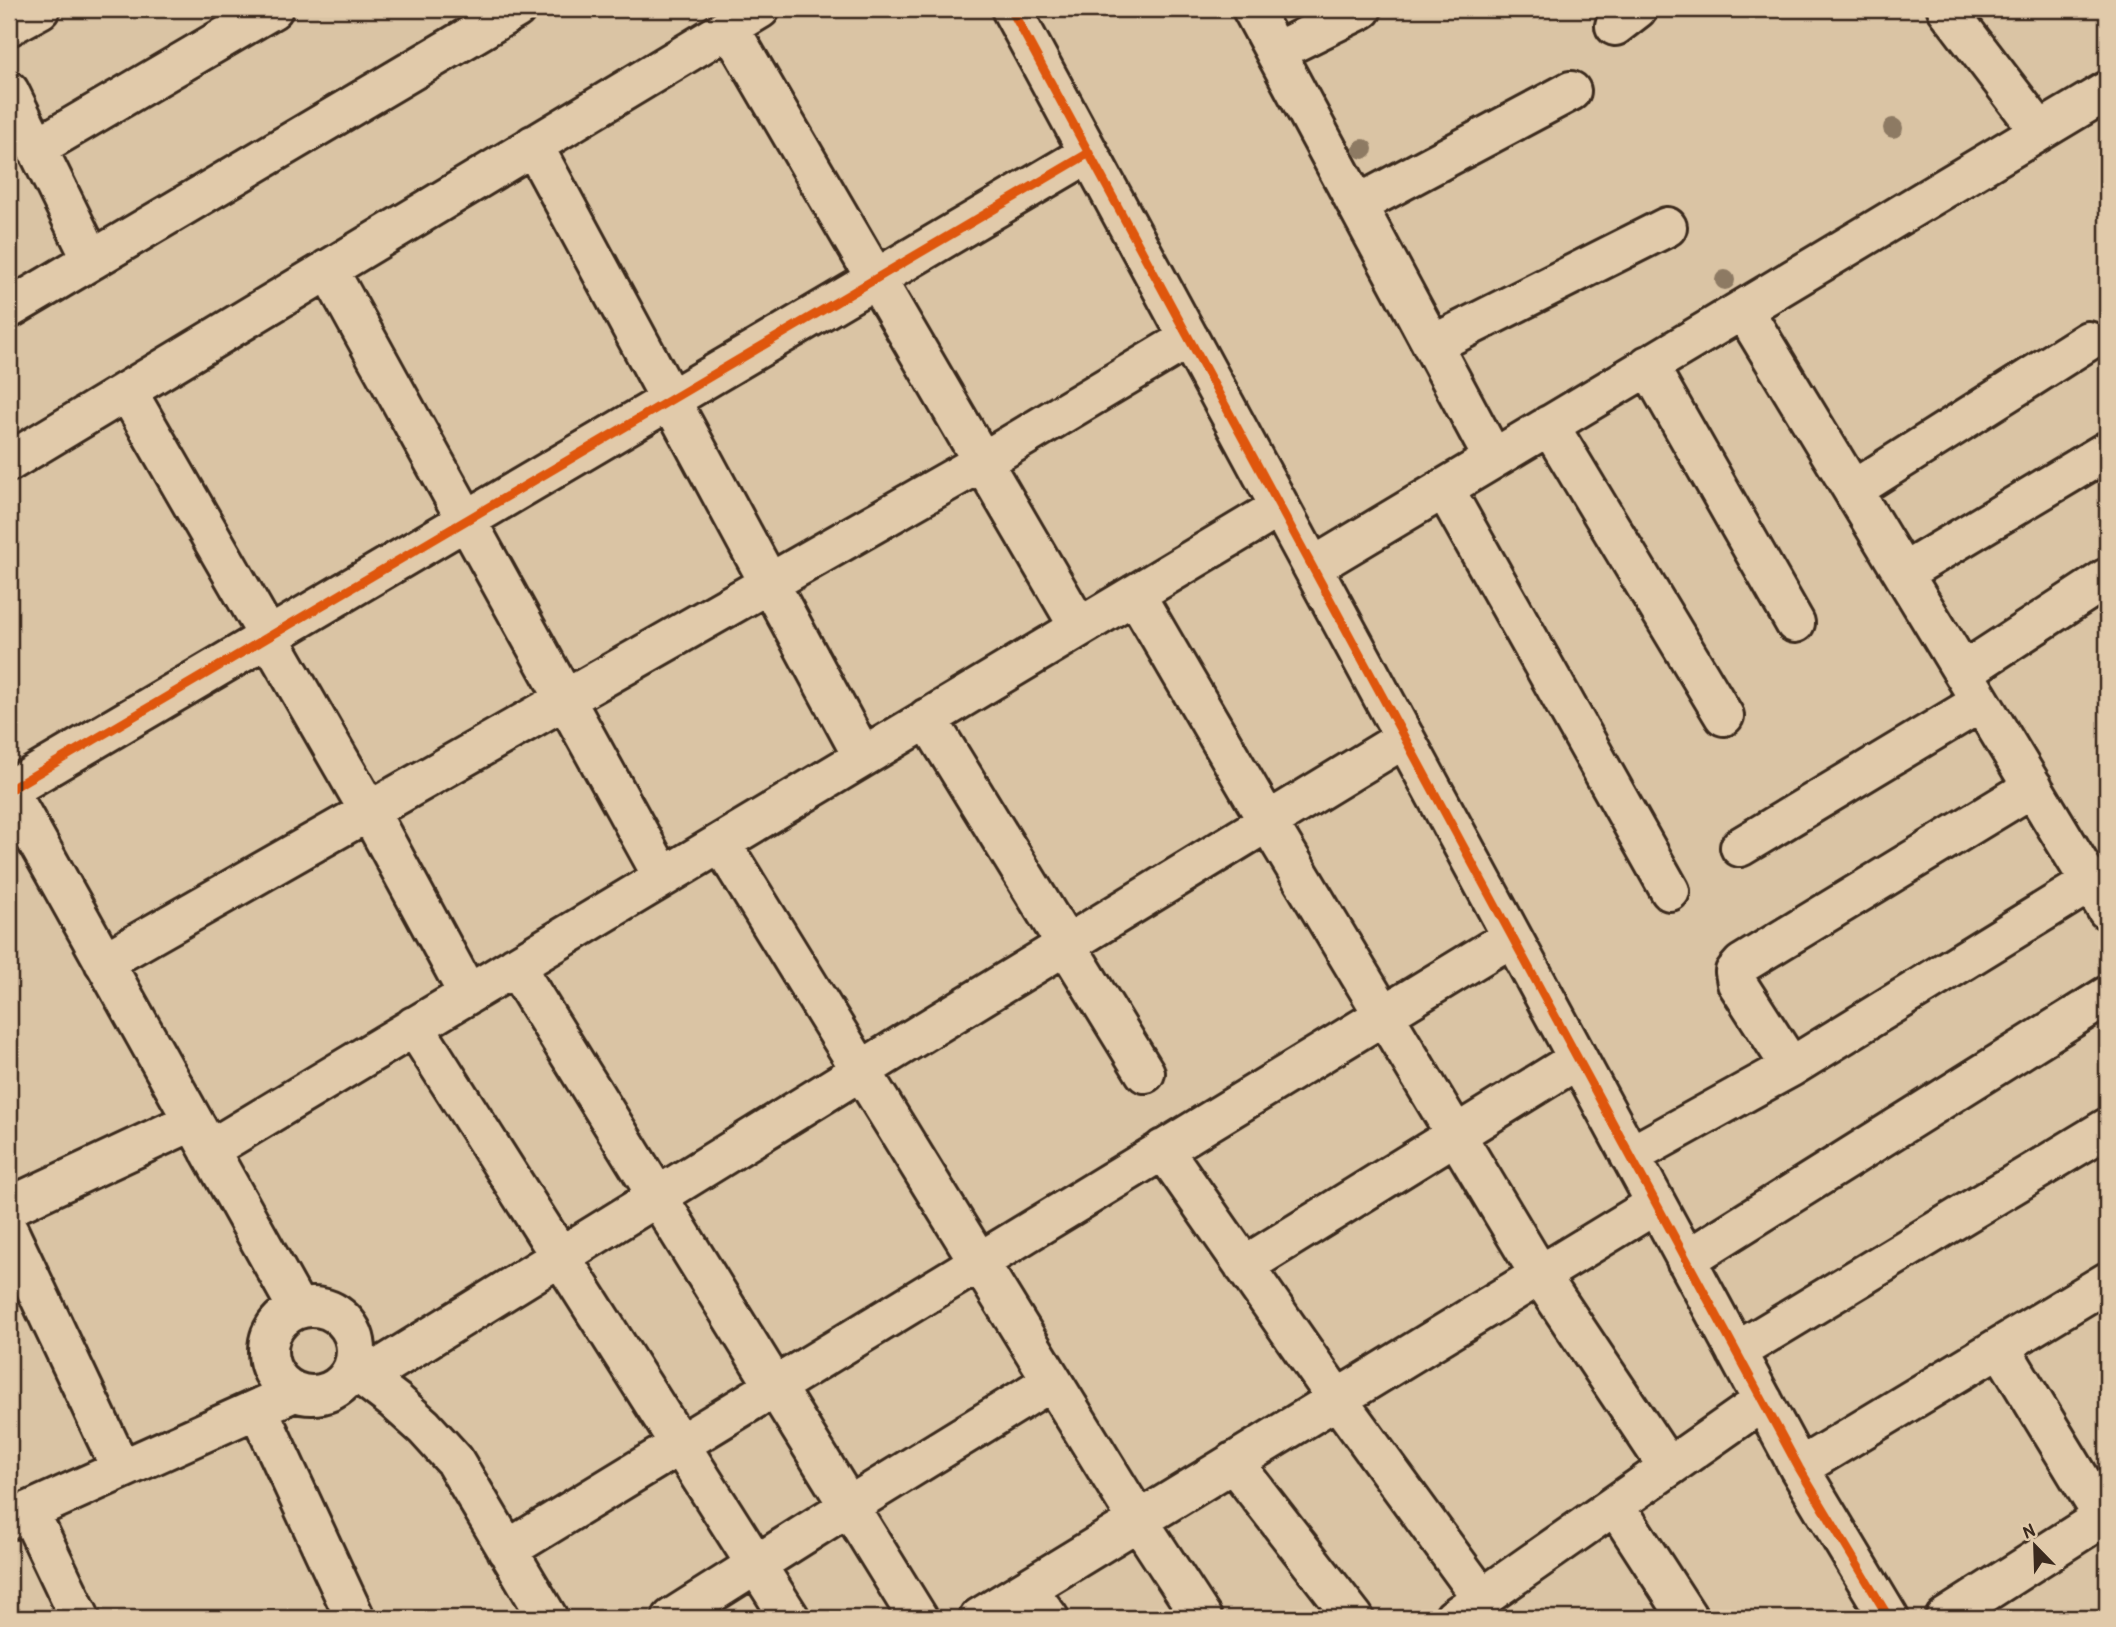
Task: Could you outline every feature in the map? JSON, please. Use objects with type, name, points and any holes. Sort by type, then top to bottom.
[{"type":"street","points":[[9,26],[40,9]]},
{"type":"street","points":[[36,148],[273,9]]},
{"type":"street","points":[[1011,9],[1799,1468],[1889,1618]]},
{"type":"street","points":[[1252,9],[1493,458]]},
{"type":"street","points":[[1275,52],[1362,9]]},
{"type":"street","points":[[1947,9],[2040,131]]},
{"type":"street","points":[[9,309],[498,13]]},
{"type":"street","points":[[9,462],[745,18],[875,279],[1079,627]]},
{"type":"street","points":[[1357,205],[1571,90]]},
{"type":"street","points":[[1313,567],[2107,91]]},
{"type":"street","points":[[9,92],[92,260]]},
{"type":"street","points":[[533,145],[863,757]]},
{"type":"street","points":[[298,1309],[9,790],[1089,153]]},
{"type":"street","points":[[1432,345],[1667,227]]},
{"type":"street","points":[[328,269],[663,877]]},
{"type":"street","points":[[1630,1156],[1791,1067],[2103,902],[1743,309]]},
{"type":"street","points":[[104,962],[982,462],[1189,338]]},
{"type":"street","points":[[1853,490],[2088,341]]},
{"type":"street","points":[[1648,365],[1795,623]]},
{"type":"street","points":[[127,391],[369,811],[468,995]]},
{"type":"street","points":[[1549,425],[1724,716]]},
{"type":"street","points":[[1903,573],[2107,451]]},
{"type":"street","points":[[1444,488],[1670,891]]},
{"type":"street","points":[[9,1207],[201,1135],[414,1026],[1280,507]]},
{"type":"street","points":[[1740,847],[1972,687],[2107,578]]},
{"type":"street","points":[[1135,594],[1540,1275],[1668,1467]]},
{"type":"street","points":[[927,718],[1145,1073]]},
{"type":"street","points":[[548,1618],[454,1460],[424,1427],[358,1373],[356,1344],[345,1321],[335,1312],[311,1306],[285,1316],[274,1327],[268,1341],[267,1356],[271,1371],[281,1384],[294,1392],[308,1395],[334,1390],[345,1380],[358,1373],[561,1256],[658,1197],[1405,738]]},
{"type":"street","points":[[1791,1067],[1737,983],[1735,972],[1742,964],[2032,787]]},
{"type":"street","points":[[721,843],[1138,1520],[1202,1618]]},
{"type":"street","points":[[507,1550],[1512,937]]},
{"type":"street","points":[[515,966],[918,1618]]},
{"type":"street","points":[[1686,1260],[2107,996]]},
{"type":"street","points":[[414,1026],[790,1618]]},
{"type":"street","points":[[1244,1266],[1578,1059]]},
{"type":"street","points":[[1736,1352],[2107,1128]]},
{"type":"street","points":[[1163,1149],[1337,1399],[1468,1608],[1763,1401]]},
{"type":"street","points":[[979,1618],[1038,1603],[1138,1520],[1656,1204]]},
{"type":"street","points":[[9,1232],[121,1469]]},
{"type":"street","points":[[1799,1468],[2107,1282]]},
{"type":"street","points":[[1945,1618],[2105,1520],[2000,1347]]},
{"type":"street","points":[[672,1618],[1052,1381]]},
{"type":"street","points":[[80,1618],[19,1515],[294,1392]]},
{"type":"street","points":[[258,1409],[355,1618]]},
{"type":"street","points":[[1233,1462],[1354,1618]]},
{"type":"street","points":[[1615,1505],[1688,1618]]},
{"type":"cycle path","points":[[1011,9],[1799,1468],[1889,1618]]},
{"type":"cycle path","points":[[9,790],[1089,153]]}]
